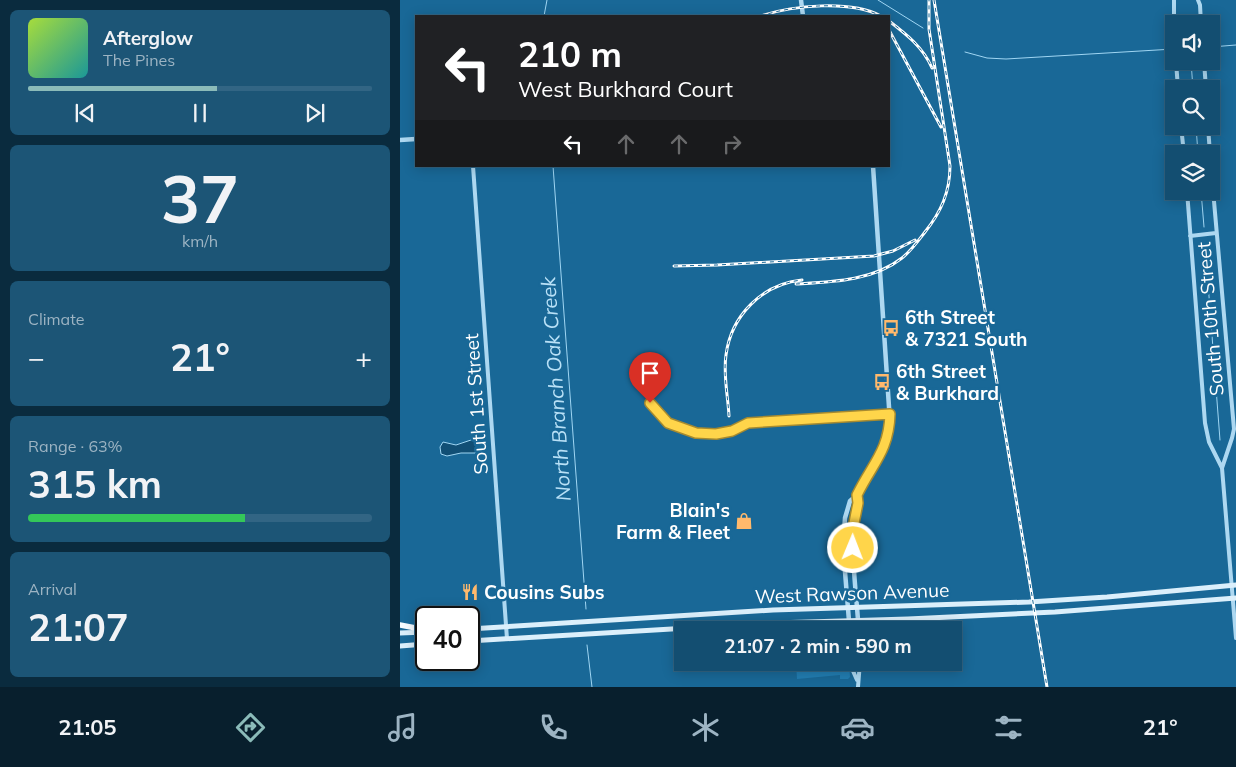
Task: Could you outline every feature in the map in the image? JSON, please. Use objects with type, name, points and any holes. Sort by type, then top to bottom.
[{"type":"main road","name":"West Rawson Avenue","points":[[480,627],[857,607],[1029,602],[1234,585]]},
{"type":"main road","name":"West Rawson Avenue","points":[[480,641],[774,623],[945,618],[1234,598]]},
{"type":"main road","points":[[660,617],[661,630]]},
{"type":"main road","points":[[400,625],[415,628]]},
{"type":"main road","points":[[400,633],[415,632]]},
{"type":"main road","points":[[400,646],[415,645]]},
{"type":"street","points":[[800,0],[803,15]]},
{"type":"street","points":[[1174,0],[1174,15]]},
{"type":"street","points":[[1198,0],[1201,15]]},
{"type":"street","points":[[400,140],[415,139]]},
{"type":"street","name":"South 1st Street","points":[[473,167],[507,639]]},
{"type":"street","points":[[849,620],[843,527],[850,501],[857,495],[885,445],[890,430],[873,167]]},
{"type":"street","name":"South 10th Street","points":[[1188,200],[1205,423],[1209,442],[1222,468],[1234,585],[1236,638]]},
{"type":"street","name":"South 10th Street","points":[[1214,200],[1234,428],[1222,468]]},
{"type":"street","points":[[1190,236],[1216,233]]},
{"type":"street","points":[[650,403],[668,423],[696,433],[716,434],[732,431],[748,423],[890,414]]},
{"type":"street","points":[[857,495],[858,503],[852,536],[858,620]]},
{"type":"street","points":[[853,671],[858,687]]},
{"type":"street","points":[[857,680],[861,671]]},
{"type":"shaded area","points":[[474,440],[476,445],[475,453],[447,456],[441,454],[440,447],[443,442],[456,445]]},
{"type":"shaded area","points":[[796,671],[850,671],[850,677],[848,679],[840,679],[840,675],[797,679]]},
{"type":"waterway","name":"North Branch Oak Creek","points":[[544,15],[547,0]]},
{"type":"waterway","name":"North Branch Oak Creek","points":[[878,0],[923,28]]},
{"type":"waterway","name":"North Branch Oak Creek","points":[[1220,46],[1236,45]]},
{"type":"waterway","name":"North Branch Oak Creek","points":[[965,52],[987,58],[1006,59],[1165,50]]},
{"type":"waterway","name":"North Branch Oak Creek","points":[[1192,70],[1192,80]]},
{"type":"waterway","name":"North Branch Oak Creek","points":[[1197,135],[1197,145]]},
{"type":"waterway","name":"North Branch Oak Creek","points":[[553,167],[586,609]]},
{"type":"waterway","name":"North Branch Oak Creek","points":[[1202,200],[1204,227]]},
{"type":"waterway","name":"North Branch Oak Creek","points":[[1205,244],[1220,440]]},
{"type":"waterway","name":"North Branch Oak Creek","points":[[587,645],[592,687]]},
{"type":"railway","points":[[796,284],[851,279],[891,266],[911,249],[931,224],[944,201],[950,175],[950,166],[929,29],[929,0]]},
{"type":"railway","points":[[934,0],[1047,687]]},
{"type":"railway","points":[[764,15],[789,9],[822,6],[854,8],[879,15]]},
{"type":"railway","points":[[890,22],[919,47],[932,68]]},
{"type":"railway","points":[[890,32],[941,127]]},
{"type":"railway","points":[[674,266],[874,256],[893,251],[915,240]]},
{"type":"railway","points":[[729,416],[725,363],[734,327],[751,304],[762,295],[787,283],[802,280]]},
{"type":"place","name":"6th Street & 7321 South","points":[[891,328]]},
{"type":"place","name":"6th Street & Burkhard","points":[[882,382]]},
{"type":"place","name":"Blain's Farm & Fleet","points":[[744,521]]},
{"type":"place","name":"Cousins Subs","points":[[470,592]]},
{"type":"route","points":[[650,403],[668,423],[696,433],[716,434],[732,431],[748,423],[890,414],[888,438],[879,459],[857,495],[858,503],[853,528],[853,548]]}]
